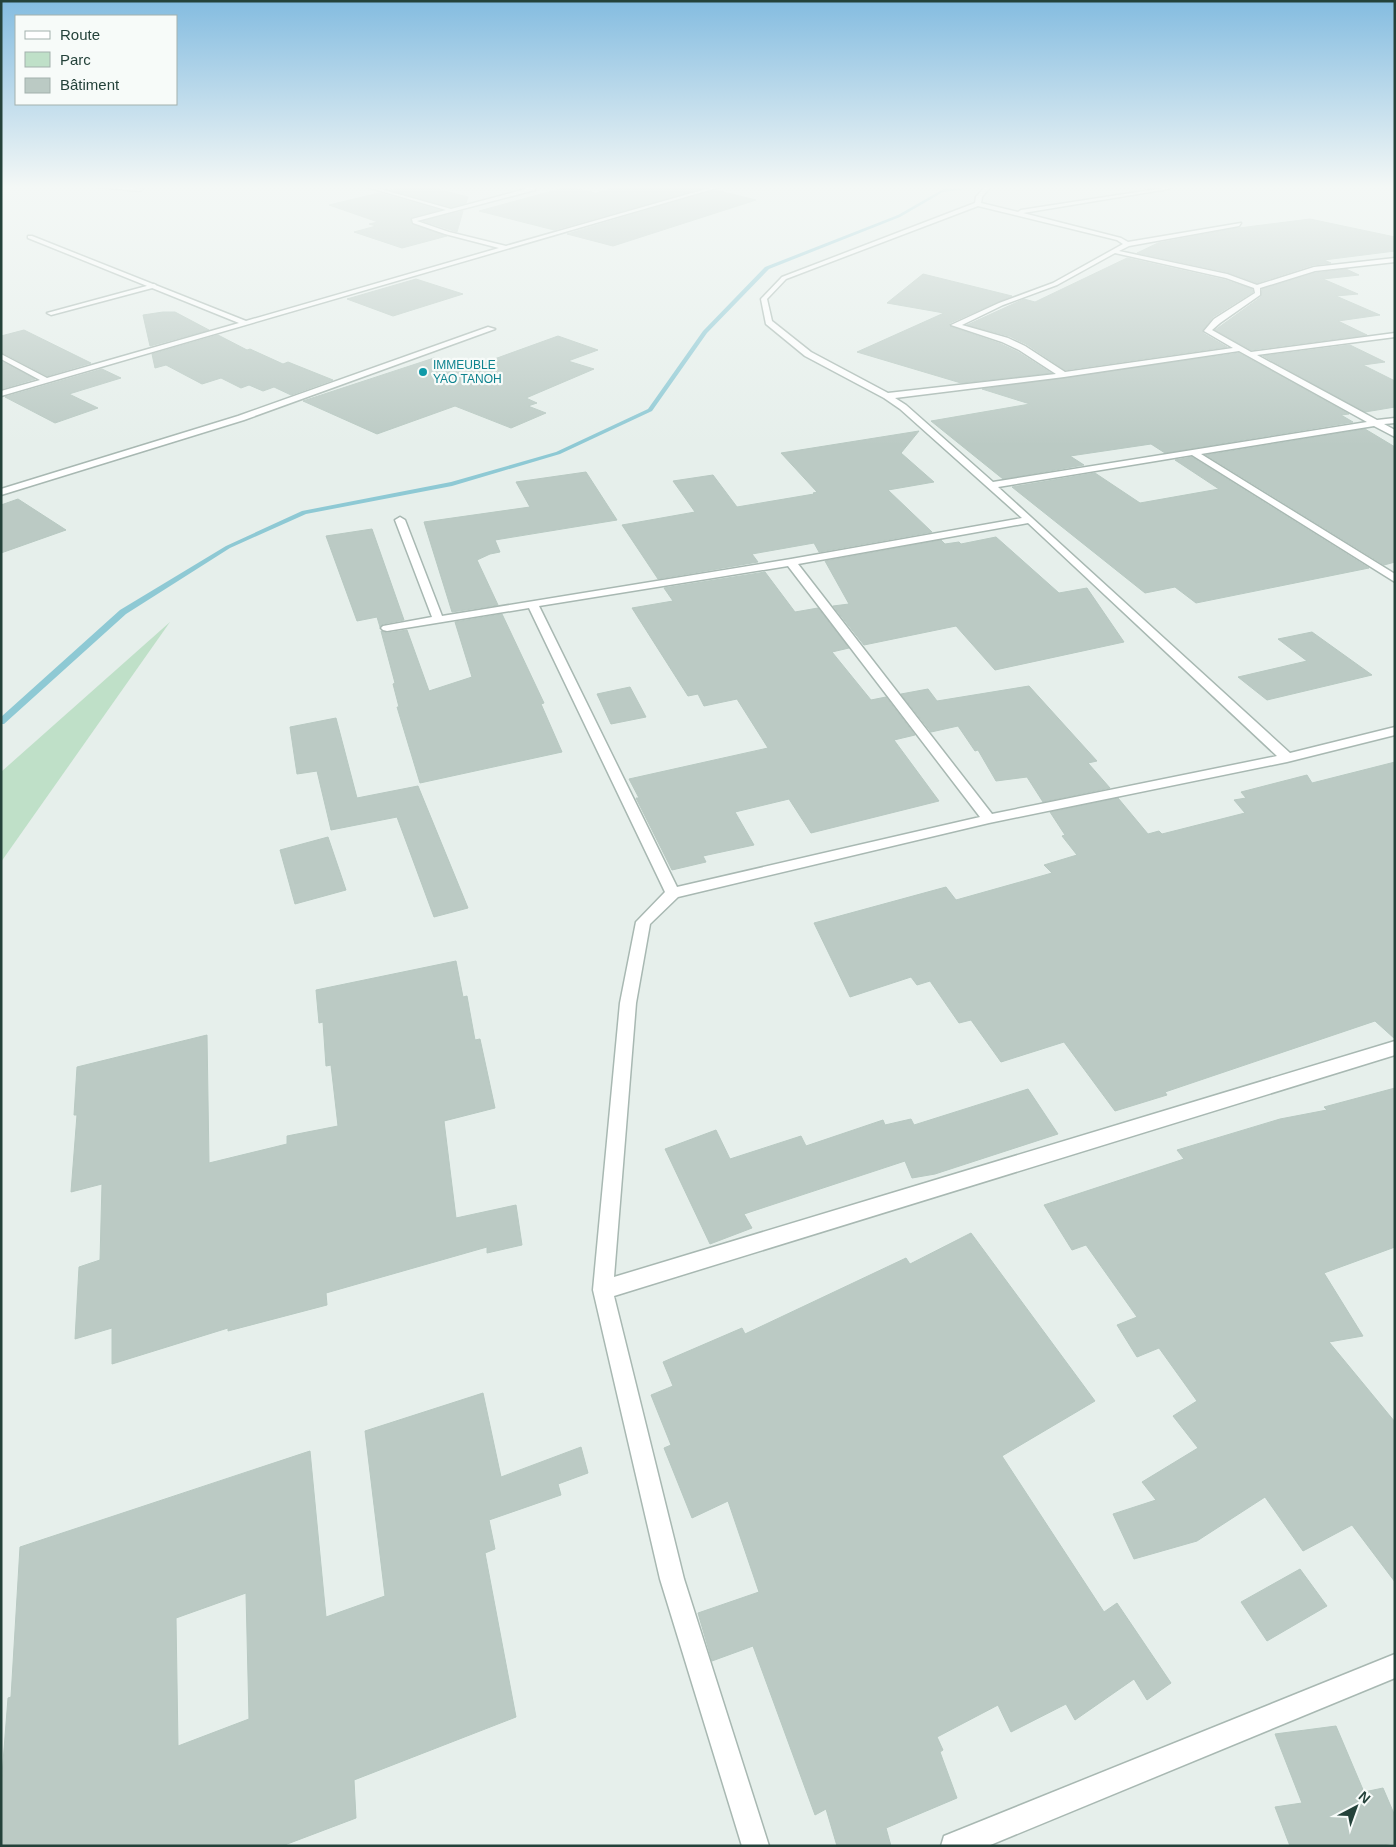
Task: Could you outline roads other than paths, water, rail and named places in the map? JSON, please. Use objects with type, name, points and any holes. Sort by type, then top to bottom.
[{"type":"street","points":[[122,273],[246,323]]},
{"type":"street","points":[[1,394],[420,273]]},
{"type":"street","points":[[797,273],[784,278],[764,299],[768,322],[808,354],[887,396],[903,407],[1030,520],[1288,758]]},
{"type":"street","points":[[1064,374],[1022,348],[1004,340],[955,325],[1001,304],[1055,284],[1074,273]]},
{"type":"street","points":[[1214,273],[1244,281],[1257,288],[1301,273]]},
{"type":"street","points":[[52,313],[154,286]]},
{"type":"street","points":[[1257,288],[1258,294],[1217,321],[1208,331],[1395,434]]},
{"type":"street","points":[[1,492],[241,418],[491,329]]},
{"type":"street","points":[[1249,354],[1395,335]]},
{"type":"street","points":[[887,396],[1240,350]]},
{"type":"street","points":[[1,356],[47,381]]},
{"type":"street","points":[[991,485],[1395,420]]},
{"type":"street","points":[[1194,453],[1395,579]]},
{"type":"street","points":[[400,520],[438,620]]},
{"type":"street","points":[[386,628],[791,562],[1030,520]]},
{"type":"street","points":[[791,562],[989,819]]},
{"type":"street","points":[[532,603],[673,893]]},
{"type":"street","points":[[756,1846],[672,1579],[603,1290],[628,1003],[643,922],[673,893],[989,819],[1288,758],[1395,732]]},
{"type":"street","points":[[603,1290],[1395,1048]]},
{"type":"street","points":[[954,1846],[1395,1666]]},
{"type":"waterway","points":[[1,722],[123,612],[228,547],[304,512],[452,484],[558,453],[650,410],[705,332],[762,273]]},
{"type":"place","name":"IMMEUBLE YAO TANOH","points":[[423,372]]}]
